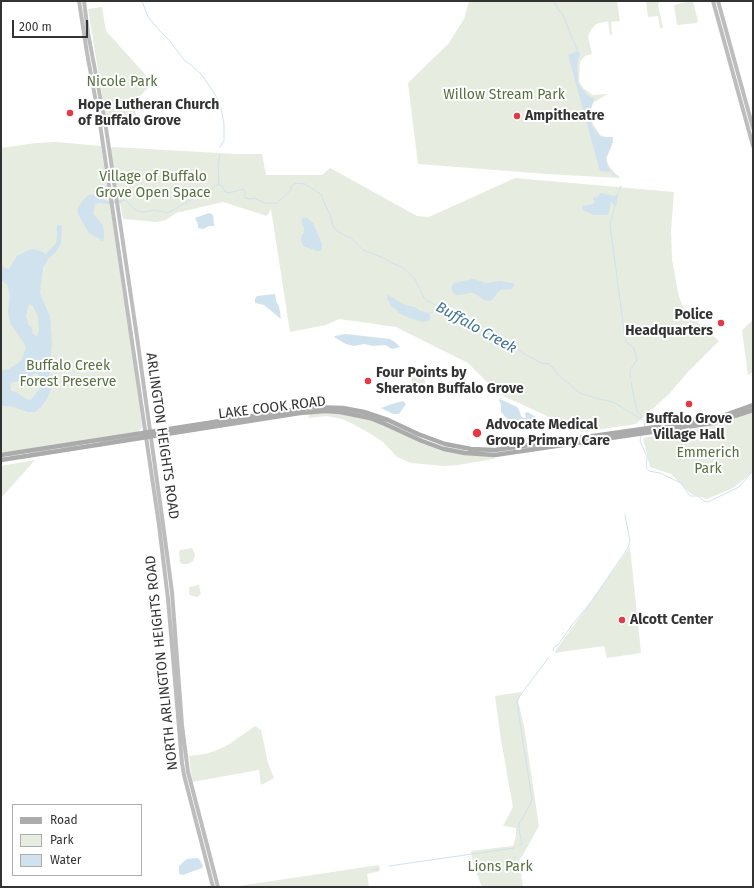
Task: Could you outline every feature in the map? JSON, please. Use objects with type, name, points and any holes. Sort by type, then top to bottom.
[{"type":"main road","name":"ARLINGTON HEIGHTS ROAD","points":[[79,1],[86,53],[115,207],[136,331],[148,434],[171,585],[182,725],[188,772],[218,887]]},
{"type":"main road","name":"ARLINGTON HEIGHTS ROAD","points":[[84,1],[91,51],[103,112],[113,196]]},
{"type":"main road","points":[[713,1],[753,146]]},
{"type":"main road","points":[[718,1],[753,128]]},
{"type":"main road","name":"LAKE COOK ROAD","points":[[635,433],[655,427],[711,418],[753,405]]},
{"type":"main road","name":"LAKE COOK ROAD","points":[[1,460],[299,408],[346,408],[368,413],[388,420],[437,442],[459,448],[480,450],[507,449],[635,433],[656,432],[714,423],[753,410]]},
{"type":"main road","name":"LAKE COOK ROAD","points":[[1,455],[148,434]]},
{"type":"main road","name":"NORTH ARLINGTON HEIGHTS ROAD","points":[[148,434],[168,599],[182,763],[213,887]]},
{"type":"green space","name":"Willow Stream Park","points":[[469,1],[617,1],[620,21],[611,22],[612,35],[610,35],[608,21],[596,24],[591,30],[588,36],[592,54],[585,56],[580,62],[579,81],[583,88],[593,95],[608,94],[594,102],[590,108],[593,124],[600,135],[612,137],[613,142],[607,157],[607,161],[609,166],[619,178],[418,164],[408,83],[449,43],[464,19]]},
{"type":"green space","points":[[646,1],[660,1],[658,5],[663,28],[660,28],[658,16],[648,17]]},
{"type":"green space","points":[[691,1],[693,2],[698,21],[697,23],[677,25],[674,5]]},
{"type":"green space","name":"Nicole Park","points":[[102,7],[106,31],[153,83],[132,104],[141,127],[107,124],[88,9]]},
{"type":"green space","name":"Buffalo Creek Forest Preserve","points":[[56,142],[101,146],[136,377],[142,427],[138,432],[1,453],[1,148]]},
{"type":"green space","name":"Village of Buffalo Grove Open Space","points":[[113,147],[235,154],[262,154],[266,175],[322,175],[330,168],[417,216],[429,217],[515,178],[674,192],[671,231],[672,259],[678,293],[682,305],[692,317],[719,341],[688,372],[669,394],[636,424],[582,432],[499,394],[468,363],[396,327],[339,319],[326,325],[290,332],[271,209],[267,216],[223,202],[176,213],[166,220],[156,222],[123,219],[110,149]]},
{"type":"green space","points":[[753,320],[753,372],[748,375],[742,330]]},
{"type":"green space","points":[[424,376],[426,389],[414,390],[411,377]]},
{"type":"green space","name":"Emmerich Park","points":[[753,410],[753,472],[733,488],[707,499],[691,494],[671,474],[650,467],[643,438],[726,423]]},
{"type":"green space","points":[[310,413],[338,414],[372,420],[431,446],[494,457],[494,459],[444,466],[411,463],[397,457],[383,442],[353,424],[342,419],[327,416],[308,418]]},
{"type":"green space","points":[[35,460],[1,498],[1,466]]},
{"type":"green space","points":[[630,547],[641,653],[607,658],[604,646],[554,653]]},
{"type":"green space","points":[[192,548],[195,555],[193,561],[188,564],[182,564],[180,562],[180,550]]},
{"type":"green space","points":[[199,585],[201,594],[197,597],[190,595],[189,587]]},
{"type":"green space","name":"Lions Park","points":[[522,693],[518,701],[524,726],[539,826],[519,860],[523,887],[482,887],[473,864],[471,851],[513,846],[516,836],[516,828],[503,826],[513,807],[495,696]]},
{"type":"green space","points":[[255,726],[261,730],[268,763],[274,778],[261,785],[259,770],[192,782],[189,756],[215,751],[228,745]]},
{"type":"green space","points":[[379,865],[380,871],[367,874],[369,887],[232,887]]},
{"type":"water","points":[[578,51],[580,54],[577,64],[578,83],[587,95],[594,98],[590,113],[592,126],[601,137],[613,137],[612,144],[606,158],[611,172],[600,171],[568,55]]},
{"type":"water","points":[[601,193],[614,196],[618,195],[616,206],[611,202],[608,215],[594,215],[583,210],[582,206],[593,204],[595,201],[593,199],[594,197],[596,198]]},
{"type":"water","points":[[89,195],[97,195],[108,201],[123,200],[121,203],[95,204],[93,214],[102,224],[104,230],[103,241],[89,233],[78,214],[78,208],[83,200]]},
{"type":"water","points":[[209,213],[213,215],[214,226],[209,226],[203,229],[198,228],[195,218]]},
{"type":"water","points":[[302,218],[307,218],[313,223],[322,244],[321,251],[303,246],[301,240],[304,233],[301,220]]},
{"type":"water","points":[[57,226],[62,226],[61,243],[43,267],[40,293],[50,317],[52,344],[49,370],[51,389],[47,399],[35,412],[28,412],[10,406],[1,406],[1,371],[9,369],[21,361],[26,348],[10,323],[8,311],[10,295],[7,284],[1,280],[1,263],[4,268],[9,269],[17,256],[31,249],[38,250],[46,254],[56,243]],"holes":[[[29,304],[33,306],[38,317],[39,330],[37,337],[33,334],[32,328],[28,324],[26,316]],[[35,373],[38,374],[40,388],[31,400],[11,391],[10,384],[13,382],[25,381]]]},
{"type":"water","points":[[473,279],[486,283],[499,281],[512,283],[514,285],[512,289],[500,290],[492,300],[489,301],[486,301],[474,293],[456,295],[453,292],[451,287],[454,283]]},
{"type":"water","points":[[275,294],[281,319],[264,305],[255,303],[257,296]]},
{"type":"water","points":[[388,295],[405,305],[415,307],[420,311],[429,313],[430,320],[423,322],[399,313],[391,306],[387,297]]},
{"type":"water","points":[[345,334],[390,339],[400,347],[392,349],[385,345],[373,346],[364,344],[354,346],[346,344],[334,337]]},
{"type":"water","points":[[500,399],[517,407],[523,418],[526,418],[525,413],[528,412],[537,418],[532,420],[514,421],[511,423],[501,412]]},
{"type":"water","points":[[403,401],[406,404],[399,414],[393,414],[381,408],[392,404]]},
{"type":"water","points":[[197,858],[203,866],[202,868],[183,875],[179,874],[179,866],[182,863],[187,859]]},
{"type":"waterway","points":[[142,1],[148,17],[185,61],[202,75],[216,96],[221,108],[224,124],[224,141],[220,147]]},
{"type":"waterway","points":[[554,1],[563,15],[578,52]]},
{"type":"waterway","points":[[219,184],[218,164],[220,154]]},
{"type":"waterway","points":[[611,172],[619,177]]},
{"type":"waterway","name":"Buffalo Creek","points":[[219,185],[222,186],[225,192],[229,193],[243,189],[245,191],[245,198],[254,198],[265,203],[277,203],[296,183],[305,184],[321,194],[330,214],[333,226],[336,230],[347,237],[350,237],[363,250],[402,267],[415,279],[427,301],[541,363],[550,364],[557,374],[580,393],[615,403],[644,421],[645,427]]},
{"type":"waterway","name":"Buffalo Creek","points":[[123,200],[125,200],[137,211],[143,212],[155,210],[168,213],[203,193],[208,193],[215,185],[219,185]]},
{"type":"waterway","points":[[617,196],[621,186]]},
{"type":"waterway","points":[[615,205],[610,225],[625,338],[626,342],[634,348],[637,360],[630,370],[630,378]]},
{"type":"waterway","points":[[430,313],[439,307]]},
{"type":"waterway","points":[[631,382],[637,411],[641,415],[641,418]]},
{"type":"waterway","name":"Buffalo Creek","points":[[641,436],[640,441],[647,457],[646,468],[649,471],[660,473],[681,483],[690,496],[698,496],[704,501],[708,502],[739,487],[753,470]]},
{"type":"waterway","points":[[553,651],[554,647],[558,645],[591,602],[628,548],[630,541],[625,515]]},
{"type":"waterway","points":[[519,845],[522,844],[519,824],[532,799],[517,702],[519,697],[549,657]]},
{"type":"waterway","points":[[389,866],[514,848]]},
{"type":"waterway","points":[[372,870],[378,869]]},
{"type":"place","name":"Hope Lutheran Church of Buffalo Grove","points":[[70,113]]},
{"type":"place","name":"Ampitheatre","points":[[517,116]]},
{"type":"place","name":"Police Headquarters","points":[[721,323]]},
{"type":"place","name":"Four Points by Sheraton Buffalo Grove","points":[[368,381]]},
{"type":"place","name":"Buffalo Grove Village Hall","points":[[689,404]]},
{"type":"place","name":"Advocate Medical Group Primary Care","points":[[477,433]]},
{"type":"place","name":"Alcott Center","points":[[622,620]]}]
